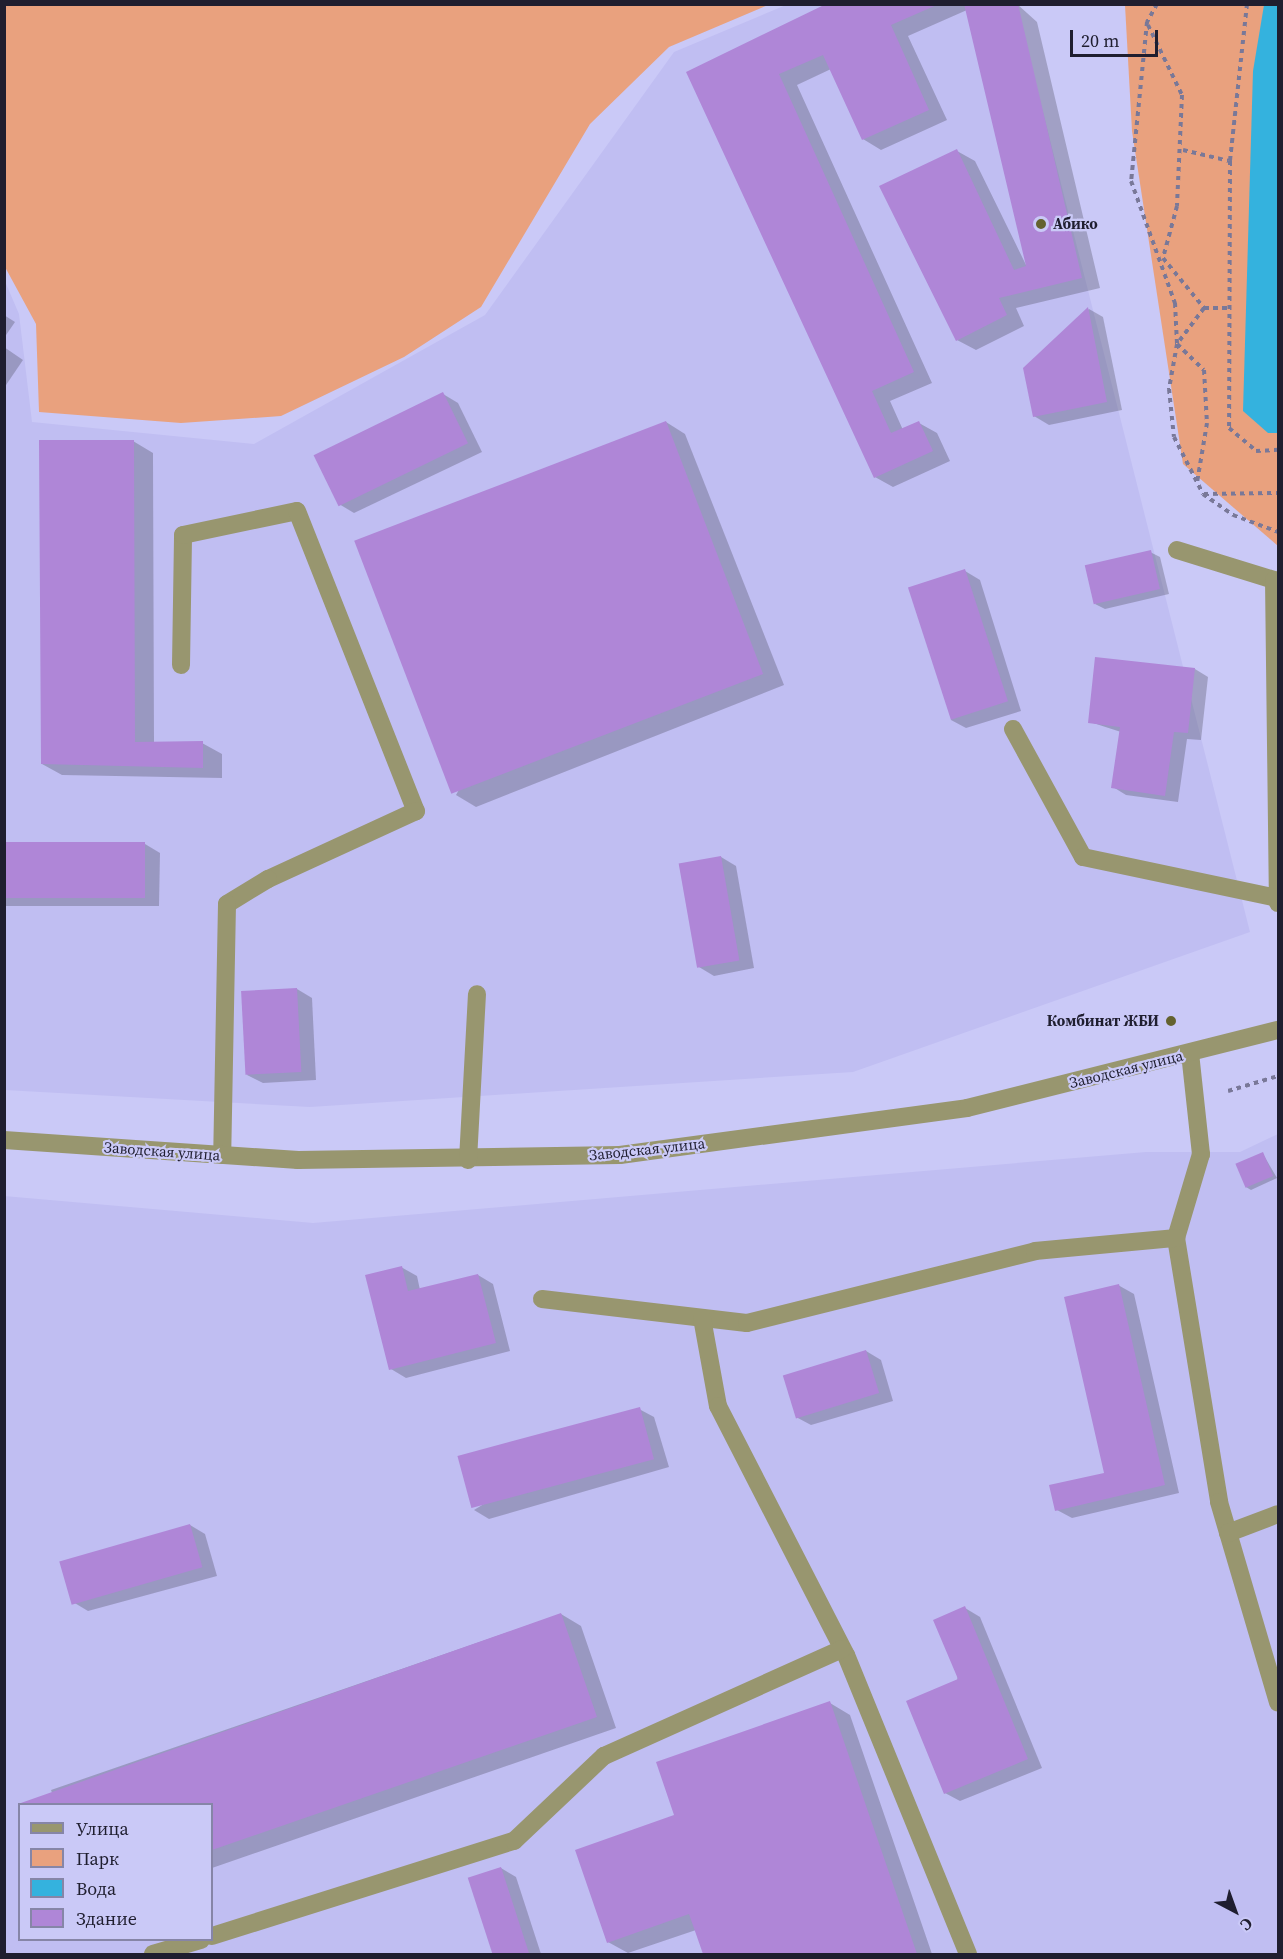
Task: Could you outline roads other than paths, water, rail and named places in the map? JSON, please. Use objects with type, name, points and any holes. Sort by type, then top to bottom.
[{"type":"street","points":[[180,665],[183,535],[297,511],[416,811],[227,904],[222,1155]]},
{"type":"street","points":[[1013,729],[1083,857],[1278,900],[1274,580],[1177,550]]},
{"type":"street","points":[[468,1160],[477,994]]},
{"type":"street","name":"Заводская улица","points":[[4,1140],[222,1155],[468,1160],[620,1155],[967,1108],[1278,1030]]},
{"type":"street","points":[[1190,1053],[1201,1154],[1176,1238],[1228,1533],[1278,1703]]},
{"type":"street","points":[[542,1299],[747,1323],[1035,1251],[1176,1238]]},
{"type":"street","points":[[702,1318],[718,1406],[842,1649],[968,1954]]},
{"type":"street","points":[[1228,1533],[1278,1514]]},
{"type":"street","points":[[213,1936],[514,1841],[604,1756],[842,1649]]},
{"type":"street","points":[[153,1954],[198,1941]]},
{"type":"water","points":[[1264,5],[1278,5],[1278,433],[1268,433],[1243,411],[1253,71]]},
{"type":"place","name":"Абико","points":[[1041,224]]},
{"type":"place","name":"Комбинат ЖБИ","points":[[1171,1021]]}]
